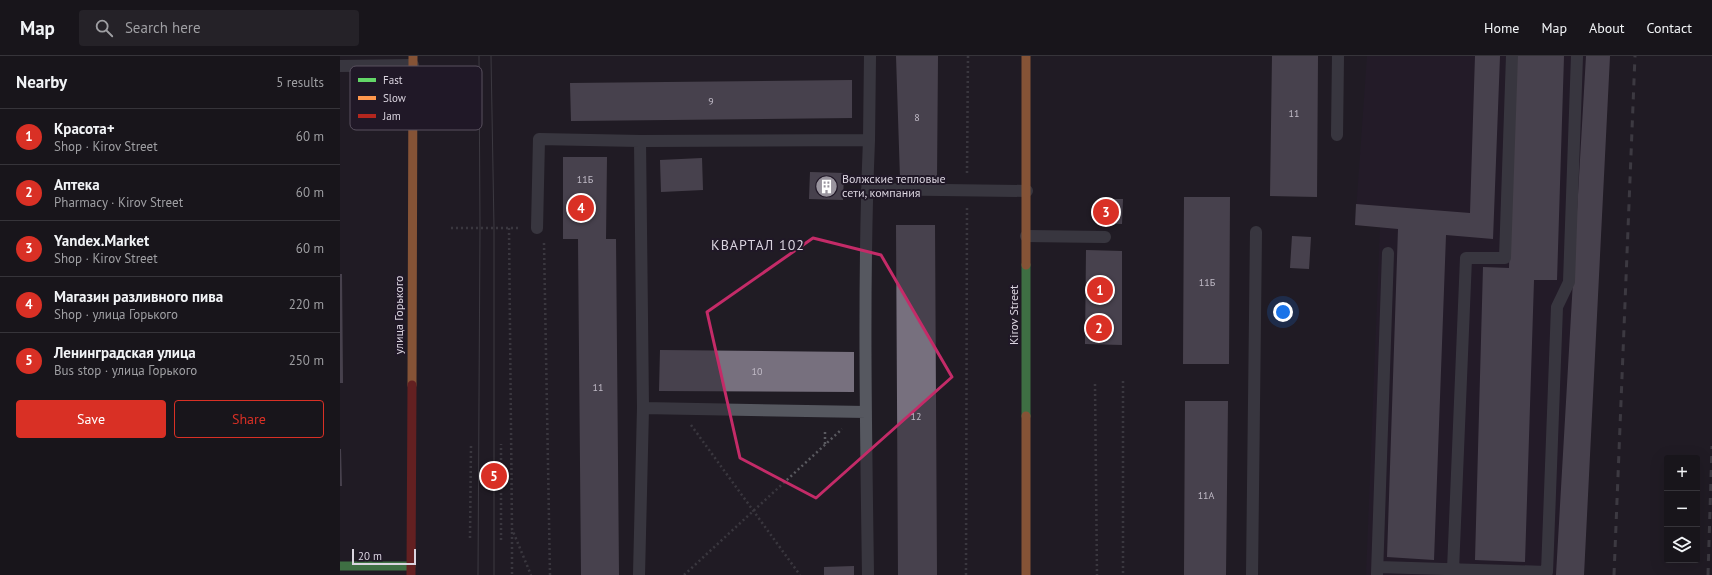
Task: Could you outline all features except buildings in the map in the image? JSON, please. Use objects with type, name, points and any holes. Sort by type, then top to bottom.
[{"type":"street","name":"Kirov Street","points":[[1026,56],[1026,575]]},
{"type":"street","name":"улица Горького","points":[[411,571],[413,130]]},
{"type":"street","points":[[340,566],[411,571]]},
{"type":"lane","points":[[868,575],[863,412],[870,56]]},
{"type":"lane","points":[[1337,135],[1338,56]]},
{"type":"lane","points":[[1453,570],[1466,258],[1505,258],[1512,56]]},
{"type":"lane","points":[[1388,253],[1378,571],[1453,570],[1547,572],[1557,307],[1570,282],[1577,56]]},
{"type":"lane","points":[[340,66],[413,61]]},
{"type":"lane","points":[[536,228],[539,139],[640,141],[869,140]]},
{"type":"lane","points":[[639,575],[643,408],[640,141]]},
{"type":"lane","points":[[867,189],[1027,190]]},
{"type":"lane","points":[[1252,575],[1256,232]]},
{"type":"lane","points":[[1026,236],[1105,237]]},
{"type":"lane","points":[[643,408],[863,412]]},
{"type":"path","points":[[966,575],[968,56]]},
{"type":"path","points":[[451,228],[536,228],[544,233],[550,575]]},
{"type":"path","points":[[509,228],[512,575]]},
{"type":"path","points":[[1123,381],[1123,575]]},
{"type":"path","points":[[1095,384],[1097,575]]},
{"type":"path","points":[[679,409],[800,575]]},
{"type":"path","points":[[684,575],[863,412]]},
{"type":"path","points":[[501,444],[501,540]]},
{"type":"path","points":[[470,538],[471,446]]},
{"type":"path","points":[[512,529],[531,575]]},
{"type":"highlighted area","points":[[813,238],[881,255],[952,377],[816,498],[740,458],[707,312]]},
{"type":"shaded area","points":[[1367,56],[1610,56],[1584,575],[1366,575],[1380,227],[1355,225]]},
{"type":"tram line","points":[[479,56],[479,66]]},
{"type":"tram line","points":[[491,56],[494,228],[494,575]]},
{"type":"tram line","points":[[478,575],[479,130]]},
{"type":"railway","points":[[1614,575],[1635,56]]},
{"type":"railway","points":[[1708,575],[1712,446]]},
{"type":"traffic: fast","points":[[1026,265],[1026,416]]},
{"type":"traffic: fast","points":[[340,566],[411,566]]},
{"type":"traffic: slow","points":[[413,56],[413,66]]},
{"type":"traffic: slow","points":[[1026,56],[1026,265]]},
{"type":"traffic: slow","points":[[412,385],[413,130]]},
{"type":"traffic: slow","points":[[1026,416],[1026,575]]},
{"type":"traffic: jam","points":[[411,575],[412,385]]},
{"type":"place","name":"Волжские тепловые сети, компания","points":[[826,186]]},
{"type":"place","name":"Магазин разливного пива","points":[[581,208]]},
{"type":"place","name":"Yandex.Market","points":[[1106,212]]},
{"type":"place","name":"Красота+","points":[[1100,290]]},
{"type":"place","name":"Аптека","points":[[1099,328]]},
{"type":"place","name":"Ленинградская улица","points":[[494,476]]},
{"type":"district","name":"КВАРТАЛ 102","points":[[758,245]]}]
